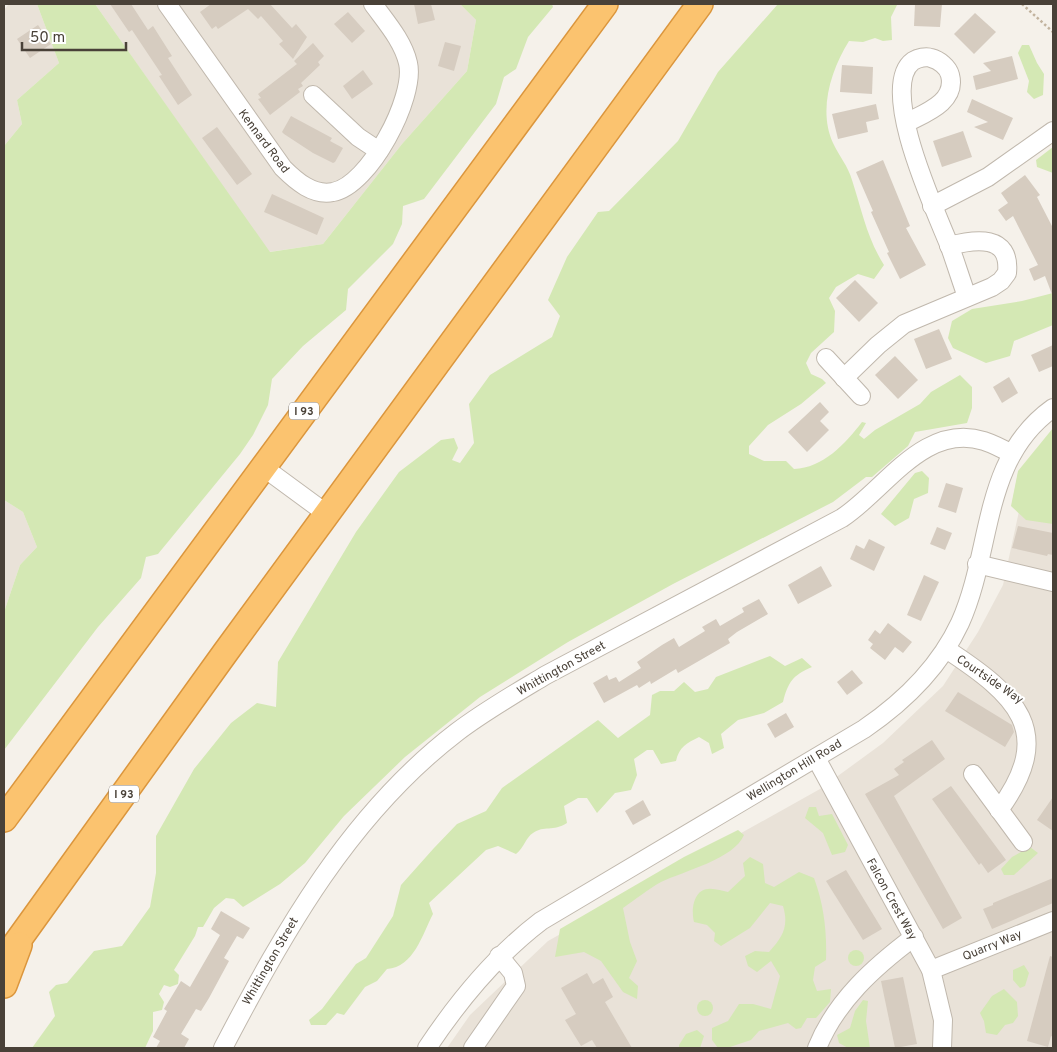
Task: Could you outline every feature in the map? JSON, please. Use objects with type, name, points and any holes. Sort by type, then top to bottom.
[{"type":"highway","name":"I 93","points":[[4,819],[606,4]]},
{"type":"highway","name":"I 93","points":[[4,960],[700,4]]},
{"type":"highway","points":[[4,985],[23,935]]},
{"type":"street","name":"Kennard Road","points":[[167,4],[247,120],[283,168],[295,180],[307,188],[323,193],[334,192],[357,178],[379,151],[407,92],[409,79],[408,64],[402,48],[373,4]]},
{"type":"street","points":[[313,95],[358,136],[379,151]]},
{"type":"street","points":[[906,123],[915,160],[967,297]]},
{"type":"street","points":[[932,206],[988,177],[1053,131]]},
{"type":"street","points":[[844,378],[878,345],[904,324],[1001,281],[1008,273],[1005,255],[1001,248],[992,242],[981,240],[949,246]]},
{"type":"street","points":[[826,358],[860,396]]},
{"type":"street","name":"Wellington Hill Road","points":[[427,1048],[455,1008],[499,956],[534,926],[568,903],[864,729],[904,700],[946,649],[968,603],[994,496],[1012,454],[1026,432],[1053,408]]},
{"type":"street","name":"Whittington Street","points":[[223,1048],[263,972],[301,908],[331,864],[383,801],[430,755],[456,733],[504,699],[546,675],[842,518],[870,497],[904,463],[931,446],[945,440],[974,439],[1012,454]]},
{"type":"street","points":[[263,467],[327,514]]},
{"type":"street","points":[[977,564],[1053,582]]},
{"type":"street","name":"Courtside Way","points":[[946,649],[1028,705],[1042,729]]},
{"type":"street","name":"Falcon Crest Way","points":[[816,758],[932,970],[943,1020],[942,1048]]},
{"type":"street","points":[[1000,810],[1025,787],[1042,760]]},
{"type":"street","points":[[973,774],[1023,842]]},
{"type":"street","name":"Quarry Way","points":[[932,970],[1053,921]]},
{"type":"street","points":[[817,1048],[828,1024],[854,990],[879,964],[914,938]]},
{"type":"street","points":[[472,1048],[516,986],[513,973],[499,956]]},
{"type":"path","points":[[1022,4],[1053,32]]},
{"type":"shaded area","points":[[9,4],[37,4],[59,63],[17,100],[22,124],[4,146],[4,10]]},
{"type":"shaded area","points":[[95,4],[460,4],[476,20],[467,71],[402,144],[323,244],[269,252]]},
{"type":"shaded area","points":[[1053,444],[1053,1048],[447,1048],[470,1015],[548,941],[820,789],[883,743],[943,686],[978,632],[1003,585],[1021,502]]},
{"type":"shaded area","points":[[4,500],[23,512],[37,547],[20,565],[4,612]]},
{"type":"green space","points":[[37,4],[95,4],[270,252],[323,244],[402,144],[467,71],[476,20],[460,4],[552,4],[553,7],[528,37],[516,69],[504,77],[496,104],[424,199],[403,206],[402,224],[393,244],[348,289],[346,310],[303,346],[272,379],[268,405],[253,435],[240,454],[158,554],[146,557],[141,578],[98,627],[4,750],[4,612],[20,565],[37,547],[23,512],[4,500],[4,146],[22,124],[17,100],[59,63]]},
{"type":"green space","points":[[778,4],[897,5],[891,17],[892,40],[883,41],[875,38],[863,42],[849,41],[832,77],[827,104],[829,130],[833,143],[850,175],[869,234],[884,265],[874,279],[858,274],[836,287],[829,298],[835,311],[834,332],[811,353],[806,363],[811,374],[826,383],[801,404],[768,425],[749,446],[749,454],[764,461],[786,461],[794,469],[805,468],[824,459],[841,446],[862,422],[866,423],[859,435],[864,439],[875,430],[920,404],[931,392],[960,375],[972,387],[972,408],[967,423],[915,432],[908,446],[872,477],[866,477],[833,502],[673,584],[568,642],[480,697],[405,757],[344,816],[305,863],[280,884],[243,907],[234,899],[226,898],[214,908],[203,927],[198,927],[195,936],[174,970],[179,975],[178,984],[170,987],[164,985],[159,994],[164,1002],[162,1010],[153,1012],[153,1031],[145,1048],[32,1048],[55,1016],[49,992],[56,985],[67,983],[94,951],[122,946],[150,907],[156,873],[156,836],[194,769],[231,723],[257,703],[276,707],[278,662],[356,532],[399,472],[441,440],[454,438],[458,448],[452,460],[460,463],[474,443],[469,404],[490,375],[552,337],[560,316],[548,300],[567,257],[598,212],[609,211],[678,141],[718,72]]},
{"type":"green space","points":[[1022,45],[1029,45],[1044,74],[1043,95],[1034,99],[1027,92],[1029,81],[1018,53]]},
{"type":"green space","points":[[1053,147],[1053,173],[1037,167],[1036,160]]},
{"type":"green space","points":[[1053,293],[1053,325],[1014,341],[1010,356],[986,363],[953,348],[948,338],[952,321],[972,309],[1022,301]]},
{"type":"green space","points":[[1053,428],[1053,524],[1026,520],[1011,506],[1018,471]]},
{"type":"green space","points":[[922,471],[929,478],[928,493],[914,499],[909,518],[895,526],[881,514],[915,473]]},
{"type":"green space","points":[[770,656],[785,666],[802,658],[812,667],[800,673],[792,680],[783,702],[764,713],[738,720],[721,734],[724,748],[712,754],[709,743],[699,737],[684,746],[679,752],[676,761],[661,764],[653,750],[647,750],[634,759],[637,775],[631,790],[615,793],[597,813],[587,798],[578,798],[564,806],[567,823],[562,826],[541,829],[533,833],[516,854],[498,846],[486,850],[429,903],[433,914],[416,949],[404,963],[387,969],[377,981],[365,987],[344,1015],[337,1013],[326,1025],[311,1025],[309,1020],[322,1009],[356,964],[366,958],[393,916],[401,885],[457,824],[486,811],[502,788],[598,720],[618,738],[650,715],[652,695],[660,691],[674,691],[684,682],[695,692],[708,689],[716,677]]},
{"type":"green space","points":[[809,807],[816,807],[819,816],[832,814],[848,845],[845,852],[832,855],[823,833],[805,818]]},
{"type":"green space","points":[[738,830],[744,835],[739,843],[730,851],[719,858],[661,882],[623,908],[630,942],[637,961],[629,978],[638,986],[637,999],[623,992],[601,961],[584,952],[555,957],[560,929],[684,857]]},
{"type":"green space","points":[[1030,847],[1038,853],[1014,875],[1004,875],[1001,869],[1012,857]]},
{"type":"green space","points":[[750,857],[763,864],[765,883],[774,887],[799,872],[814,878],[822,908],[826,960],[815,967],[813,980],[817,991],[831,989],[830,1002],[816,1018],[807,1018],[801,1028],[796,1029],[788,1023],[759,1031],[751,1040],[727,1048],[718,1048],[712,1040],[712,1028],[728,1021],[739,1004],[753,1004],[771,1009],[780,976],[771,961],[757,972],[748,966],[745,956],[755,951],[769,952],[778,941],[785,925],[783,906],[770,903],[750,928],[721,946],[714,941],[715,933],[707,925],[694,922],[693,907],[699,893],[710,889],[728,892],[745,876],[743,863]]},
{"type":"green space","points":[[856,950],[864,958],[856,966],[848,958]]},
{"type":"green space","points":[[1024,965],[1029,973],[1025,986],[1020,988],[1013,980],[1013,970]]},
{"type":"green space","points":[[1004,989],[1017,1002],[1018,1016],[1013,1023],[1005,1025],[997,1035],[986,1033],[984,1021],[980,1013],[992,996]]},
{"type":"green space","points":[[702,1000],[708,1000],[713,1005],[711,1014],[702,1016],[697,1011],[697,1005]]},
{"type":"green space","points":[[863,1000],[868,1001],[866,1021],[870,1048],[848,1048],[839,1043],[837,1035],[850,1028],[855,1011]]},
{"type":"green space","points":[[697,1030],[704,1036],[700,1048],[679,1048],[686,1034]]},
{"type":"building","points":[[110,4],[131,4],[148,30],[153,26],[172,56],[168,58],[192,95],[178,105],[159,76],[162,75],[132,30],[129,32]]},
{"type":"building","points":[[211,4],[270,4],[292,28],[296,24],[307,37],[293,59],[279,44],[283,41],[261,16],[258,19],[248,9],[218,29],[216,26],[212,29],[200,12]]},
{"type":"building","points":[[414,4],[431,4],[435,20],[418,24]]},
{"type":"building","points":[[915,4],[942,4],[940,27],[914,26]]},
{"type":"building","points":[[348,12],[365,31],[352,43],[334,24]]},
{"type":"building","points":[[975,13],[996,32],[974,54],[954,34]]},
{"type":"building","points":[[38,25],[51,44],[30,58],[17,39]]},
{"type":"building","points":[[445,42],[461,46],[454,71],[438,66]]},
{"type":"building","points":[[313,43],[324,56],[318,62],[320,65],[301,83],[303,86],[298,89],[300,92],[270,115],[258,99],[261,98],[258,94],[297,64],[294,61]]},
{"type":"building","points":[[1012,56],[1018,79],[976,90],[973,76],[991,71],[983,63]]},
{"type":"building","points":[[842,65],[873,67],[872,94],[840,92]]},
{"type":"building","points":[[363,70],[373,84],[352,99],[343,86]]},
{"type":"building","points":[[972,99],[1013,118],[1003,140],[974,127],[988,122],[967,112]]},
{"type":"building","points":[[876,104],[879,119],[866,122],[868,132],[838,139],[832,114]]},
{"type":"building","points":[[291,116],[332,138],[330,141],[343,148],[335,162],[333,163],[313,153],[282,132]]},
{"type":"building","points":[[217,127],[252,174],[237,185],[202,138]]},
{"type":"building","points":[[963,131],[972,157],[942,167],[933,141]]},
{"type":"building","points":[[883,160],[910,226],[906,228],[926,265],[900,279],[887,253],[889,252],[856,172]]},
{"type":"building","points":[[1025,175],[1040,195],[1037,197],[1053,228],[1053,297],[1045,276],[1034,281],[1029,269],[1038,265],[1013,216],[1006,221],[998,210],[1008,203],[1001,193]]},
{"type":"building","points":[[272,194],[324,218],[317,235],[264,212]]},
{"type":"building","points":[[855,280],[878,303],[859,322],[836,298]]},
{"type":"building","points":[[939,329],[952,359],[926,369],[914,339]]},
{"type":"building","points":[[1053,345],[1053,366],[1039,372],[1031,355]]},
{"type":"building","points":[[895,356],[918,380],[898,399],[875,375]]},
{"type":"building","points":[[1009,377],[1018,393],[1002,403],[993,387]]},
{"type":"building","points":[[820,402],[829,412],[820,421],[829,430],[807,452],[788,432]]},
{"type":"building","points":[[946,483],[963,488],[956,513],[938,507]]},
{"type":"building","points":[[1018,526],[1053,533],[1053,555],[1048,554],[1047,556],[1012,548]]},
{"type":"building","points":[[937,527],[952,533],[945,550],[930,544]]},
{"type":"building","points":[[869,539],[885,547],[874,571],[850,559],[856,545],[864,549]]},
{"type":"building","points":[[821,566],[832,586],[798,604],[788,585]]},
{"type":"building","points":[[924,575],[939,582],[921,621],[907,615]]},
{"type":"building","points":[[759,599],[768,614],[737,632],[728,639],[730,643],[678,673],[676,669],[651,684],[650,681],[639,688],[637,685],[604,703],[593,683],[607,675],[609,680],[616,677],[619,682],[641,668],[637,662],[662,645],[674,638],[679,647],[705,631],[702,627],[716,619],[720,626],[744,612],[742,608]]},
{"type":"building","points":[[888,623],[912,642],[903,653],[895,647],[885,660],[870,648],[873,644],[868,640],[875,630],[880,634]]},
{"type":"building","points":[[852,670],[863,683],[847,695],[837,682]]},
{"type":"building","points":[[958,692],[1012,725],[1014,732],[1005,747],[945,711]]},
{"type":"building","points":[[786,713],[794,727],[775,738],[767,724]]},
{"type":"building","points":[[932,740],[945,759],[894,796],[962,918],[943,929],[865,794],[899,775],[894,769],[904,762],[902,760]]},
{"type":"building","points":[[951,786],[1006,860],[988,873],[981,863],[979,865],[932,799]]},
{"type":"building","points":[[1053,797],[1053,831],[1037,820]]},
{"type":"building","points":[[643,800],[651,815],[633,825],[625,811]]},
{"type":"building","points":[[846,870],[882,929],[863,940],[826,881]]},
{"type":"building","points":[[1053,878],[1053,903],[992,929],[983,909]]},
{"type":"building","points":[[221,911],[250,928],[243,939],[237,936],[224,958],[229,961],[209,998],[201,1011],[196,1009],[181,1034],[189,1039],[184,1048],[156,1048],[160,1041],[153,1037],[167,1011],[164,1009],[181,981],[190,987],[220,935],[211,929]]},
{"type":"building","points":[[1050,956],[1053,957],[1053,1037],[1051,1036],[1048,1047],[1027,1041]]},
{"type":"building","points":[[587,973],[593,984],[603,978],[613,997],[605,1002],[632,1048],[597,1048],[592,1040],[581,1046],[565,1020],[576,1014],[561,988]]},
{"type":"building","points":[[903,977],[917,1044],[895,1048],[881,981]]}]
